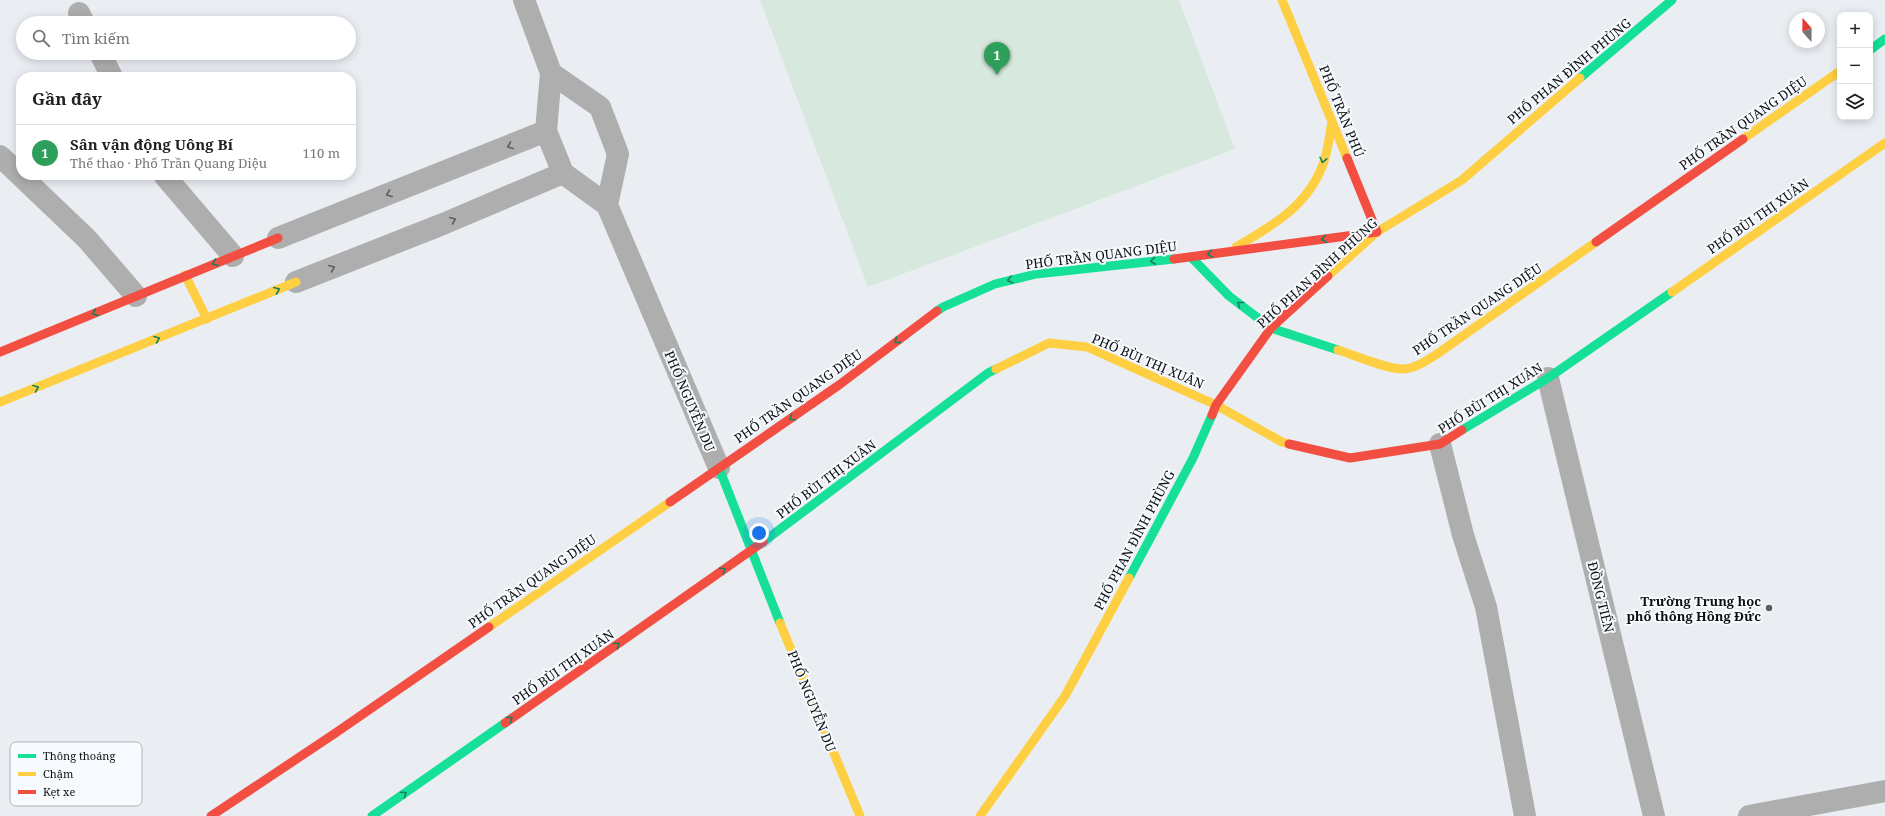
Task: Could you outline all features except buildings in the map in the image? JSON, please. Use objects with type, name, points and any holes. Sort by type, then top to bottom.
[{"type":"main road","name":"PHỐ TRẦN PHÚ","points":[[1282,0],[1377,232]]},
{"type":"main road","name":"PHỐ PHAN ĐÌNH PHÙNG","points":[[980,816],[1065,696],[1194,458],[1216,404],[1270,328],[1377,232],[1462,180],[1672,0]]},
{"type":"main road","points":[[1873,48],[1885,39]]},
{"type":"main road","name":"PHỐ TRẦN QUANG DIỆU","points":[[211,816],[334,734],[839,385],[943,307],[995,284],[1036,274],[1191,257],[1229,296],[1270,328],[1397,369],[1407,370],[1418,366],[1447,348],[1837,73]]},
{"type":"main road","points":[[1228,252],[1282,220],[1305,200],[1322,167],[1332,122]]},
{"type":"main road","name":"PHỐ BÙI THỊ XUÂN","points":[[372,816],[751,551],[988,373],[1049,343],[1087,347],[1216,404],[1282,442],[1350,458],[1440,444],[1548,378],[1885,143]]},
{"type":"main road","points":[[1191,257],[1377,232]]},
{"type":"main road","points":[[0,352],[278,238]]},
{"type":"main road","points":[[185,276],[207,319]]},
{"type":"main road","points":[[0,402],[296,282]]},
{"type":"main road","name":"PHỐ NGUYỄN DU","points":[[719,468],[751,551],[860,816]]},
{"type":"street","points":[[524,0],[551,73],[546,131],[563,173],[607,205],[618,154],[600,108],[551,73]]},
{"type":"street","points":[[104,60],[110,72]]},
{"type":"street","points":[[278,238],[546,131]]},
{"type":"street","points":[[0,156],[16,171]]},
{"type":"street","points":[[296,282],[443,224],[563,173]]},
{"type":"street","points":[[25,180],[87,239],[136,296]]},
{"type":"street","points":[[168,180],[233,256]]},
{"type":"street","name":"PHỐ NGUYỄN DU","points":[[607,205],[719,468]]},
{"type":"street","name":"ĐỒNG TIẾN","points":[[1548,378],[1654,816]]},
{"type":"street","points":[[1440,444],[1463,535],[1486,607],[1525,816]]},
{"type":"street","points":[[1749,816],[1885,791]]},
{"type":"green space","points":[[760,0],[1179,0],[1235,149],[868,287]]},
{"type":"traffic: fast","points":[[1580,78],[1672,0]]},
{"type":"traffic: fast","points":[[1873,48],[1885,39]]},
{"type":"traffic: fast","points":[[1191,257],[1229,296],[1271,328],[1338,350]]},
{"type":"traffic: fast","points":[[937,311],[995,284],[1036,274],[1174,259]]},
{"type":"traffic: fast","points":[[1462,430],[1548,378],[1672,292]]},
{"type":"traffic: fast","points":[[763,542],[988,373],[996,369]]},
{"type":"traffic: fast","points":[[1129,578],[1193,458],[1212,415]]},
{"type":"traffic: fast","points":[[719,468],[780,623]]},
{"type":"traffic: fast","points":[[372,816],[505,723]]},
{"type":"traffic: slow","points":[[1282,0],[1347,158]]},
{"type":"traffic: slow","points":[[1743,139],[1837,73]]},
{"type":"traffic: slow","points":[[1328,276],[1377,232],[1462,180],[1580,78]]},
{"type":"traffic: slow","points":[[1236,247],[1275,223],[1307,193],[1315,181],[1324,162],[1332,122]]},
{"type":"traffic: slow","points":[[1672,292],[1885,143]]},
{"type":"traffic: slow","points":[[1338,350],[1381,365],[1398,369],[1418,365],[1440,352],[1596,242]]},
{"type":"traffic: slow","points":[[185,275],[207,319]]},
{"type":"traffic: slow","points":[[0,402],[296,282]]},
{"type":"traffic: slow","points":[[996,369],[1049,343],[1087,347],[1216,405],[1282,442],[1289,444]]},
{"type":"traffic: slow","points":[[489,627],[670,502]]},
{"type":"traffic: slow","points":[[980,816],[1065,696],[1129,578]]},
{"type":"traffic: slow","points":[[780,623],[860,816]]},
{"type":"traffic: jam","points":[[1596,242],[1743,139]]},
{"type":"traffic: jam","points":[[1347,158],[1377,232]]},
{"type":"traffic: jam","points":[[1174,259],[1377,232]]},
{"type":"traffic: jam","points":[[0,352],[278,238]]},
{"type":"traffic: jam","points":[[1212,415],[1216,405],[1271,328],[1328,276]]},
{"type":"traffic: jam","points":[[670,502],[839,385],[937,311]]},
{"type":"traffic: jam","points":[[1289,444],[1350,458],[1440,444],[1462,430]]},
{"type":"traffic: jam","points":[[505,723],[763,542]]},
{"type":"traffic: jam","points":[[211,816],[334,734],[489,627]]},
{"type":"place","name":"Sân vận động Uông Bí","points":[[997,75]]},
{"type":"place","name":"Trường Trung học phổ thông Hồng Đức","points":[[1769,608]]}]
